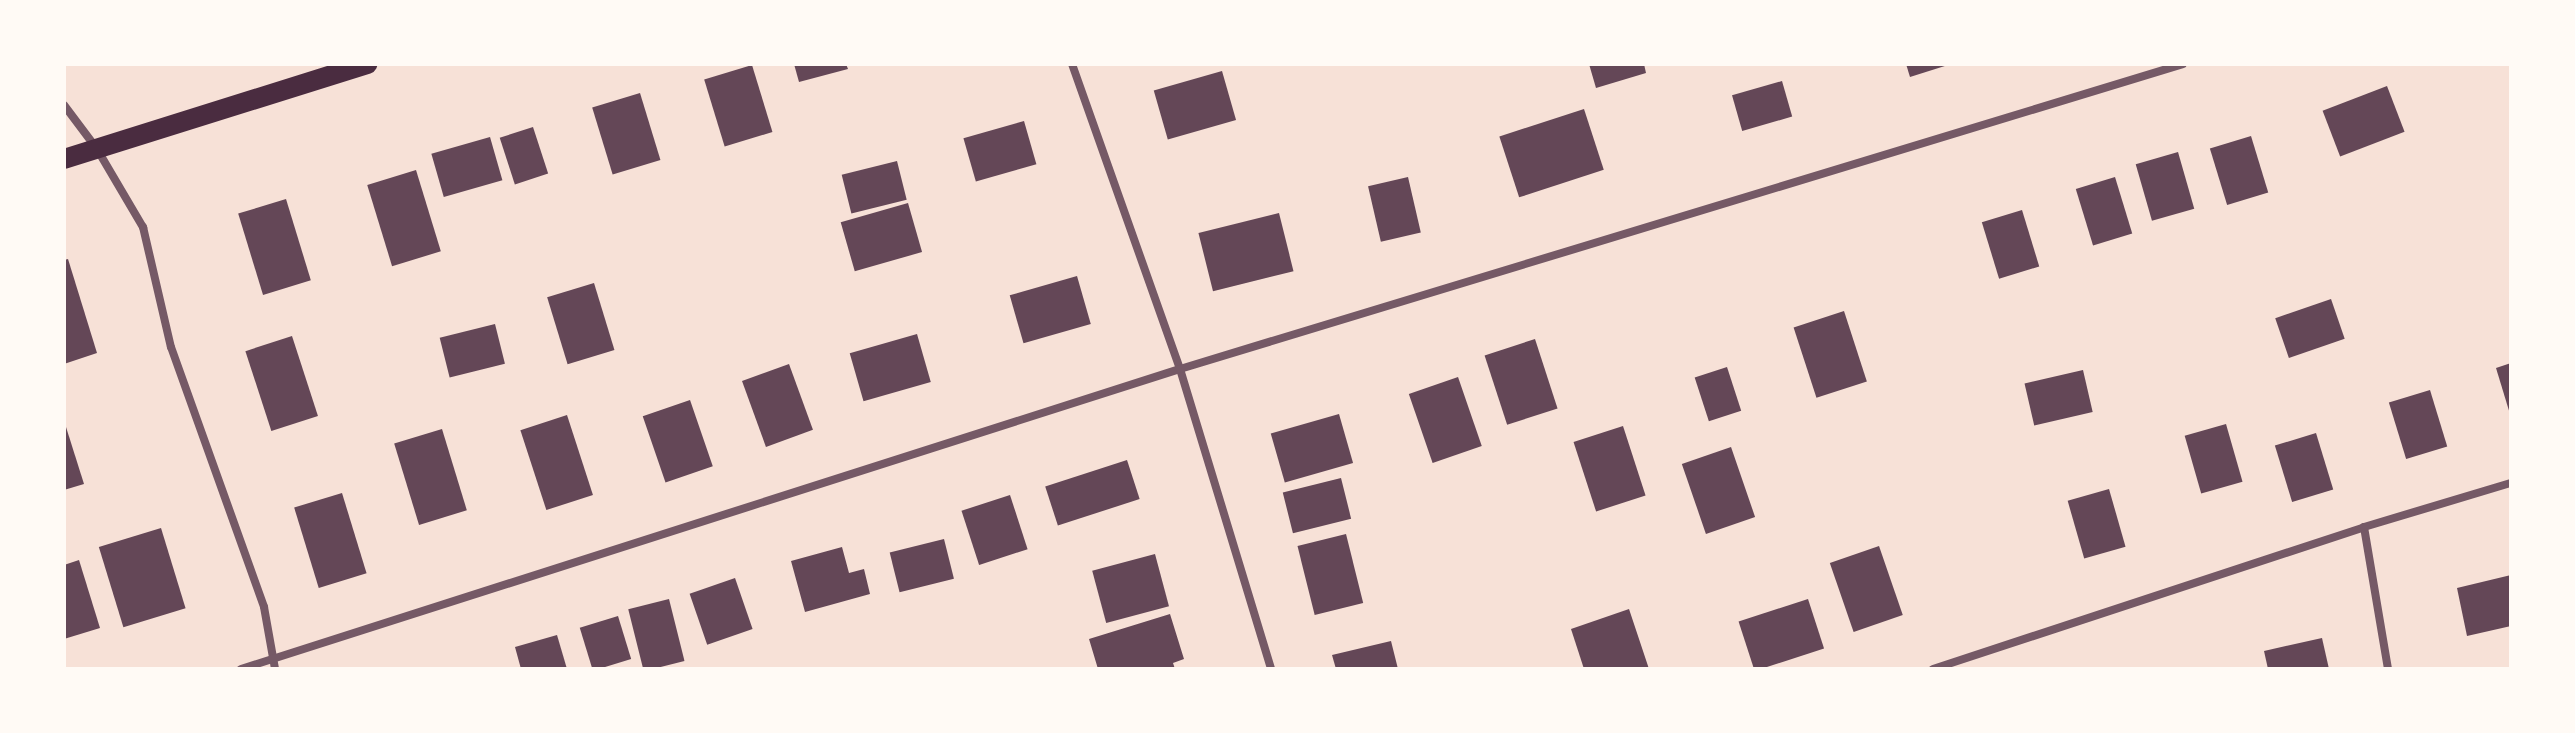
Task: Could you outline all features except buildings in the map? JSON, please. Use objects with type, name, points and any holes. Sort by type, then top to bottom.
[{"type":"main road","points":[[64,159],[367,64]]},
{"type":"street","points":[[1072,64],[1180,369],[1271,669]]},
{"type":"street","points":[[241,669],[274,664],[1180,369],[2183,64]]},
{"type":"street","points":[[64,105],[97,149],[143,227],[171,347],[264,607],[274,664]]},
{"type":"street","points":[[1933,669],[2364,527],[2511,483]]},
{"type":"street","points":[[2364,527],[2388,669]]}]
